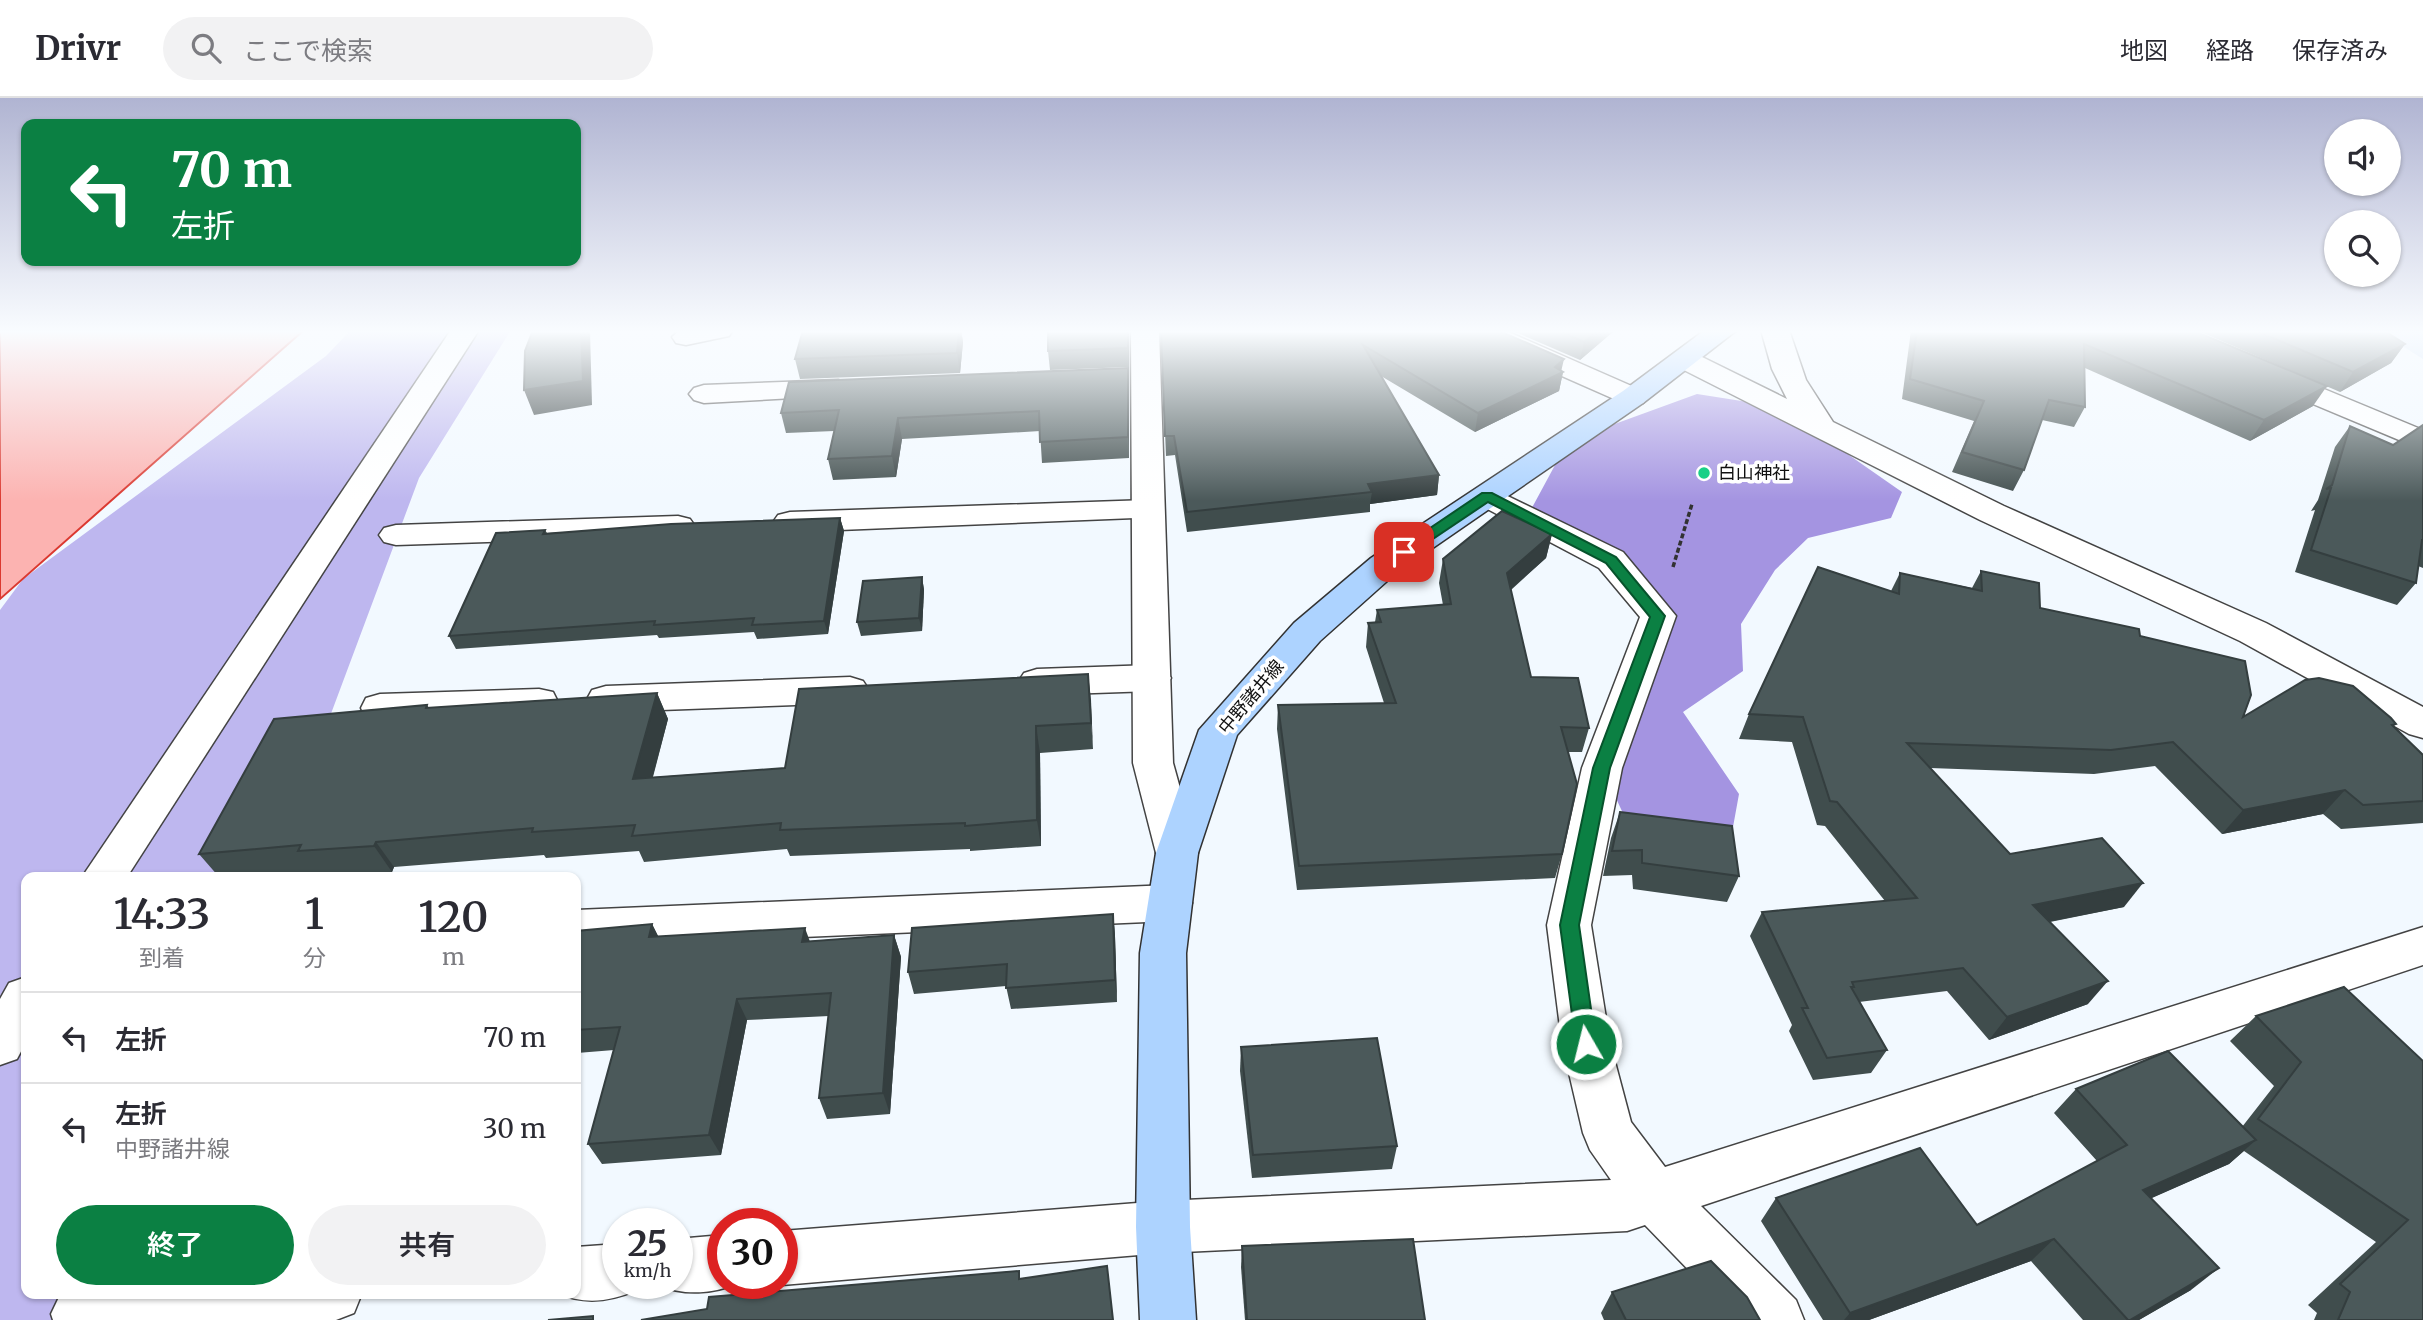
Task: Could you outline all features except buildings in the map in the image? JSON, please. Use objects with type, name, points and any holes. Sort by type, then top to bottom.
[{"type":"main road","name":"中野諸井線","points":[[1168,1320],[1163,1227],[1163,953],[1177,853],[1219,730],[1307,632],[1383,566],[1647,387]]},
{"type":"street","points":[[107,872],[428,387]]},
{"type":"street","points":[[1133,387],[1148,510],[1153,763],[1177,853]]},
{"type":"street","points":[[1610,387],[1633,397]]},
{"type":"street","points":[[1740,387],[1992,513],[2253,632],[2310,663],[2385,727],[2419,743]]},
{"type":"street","points":[[1794,387],[1824,429]]},
{"type":"street","points":[[2300,387],[2418,436]]},
{"type":"street","points":[[704,394],[870,388]]},
{"type":"street","points":[[1487,496],[1611,560],[1658,616],[1602,768],[1569,925],[1586,1044],[1608,1133],[1655,1197],[1776,1320]]},
{"type":"street","points":[[758,523],[1148,510]]},
{"type":"street","points":[[396,535],[703,525]]},
{"type":"street","points":[[1000,684],[1152,677]]},
{"type":"street","points":[[380,708],[890,688]]},
{"type":"street","points":[[581,929],[1170,903]]},
{"type":"street","points":[[798,1257],[1163,1227],[1627,1205],[2423,946]]},
{"type":"street","points":[[0,1044],[21,1006]]},
{"type":"street","points":[[581,1274],[602,1272]]},
{"type":"street","points":[[79,1314],[261,1299]]},
{"type":"path","points":[[1658,616],[1692,504]]},
{"type":"shaded area","points":[[0,387],[240,387],[0,599]]},
{"type":"shaded area","points":[[284,387],[476,387],[419,478],[272,872],[21,872],[21,1299],[112,1299],[104,1320],[0,1320],[0,610],[23,579]]},
{"type":"shaded area","points":[[1697,394],[1780,407],[1902,492],[1891,518],[1808,538],[1775,570],[1741,624],[1743,671],[1683,712],[1739,794],[1733,827],[1627,822],[1602,768],[1658,616],[1611,560],[1527,517],[1568,441]]},
{"type":"place","name":"白山神社","points":[[1704,473]]},
{"type":"route","points":[[1404,552],[1487,496],[1611,560],[1658,616],[1602,768],[1569,925],[1586,1044]]}]
